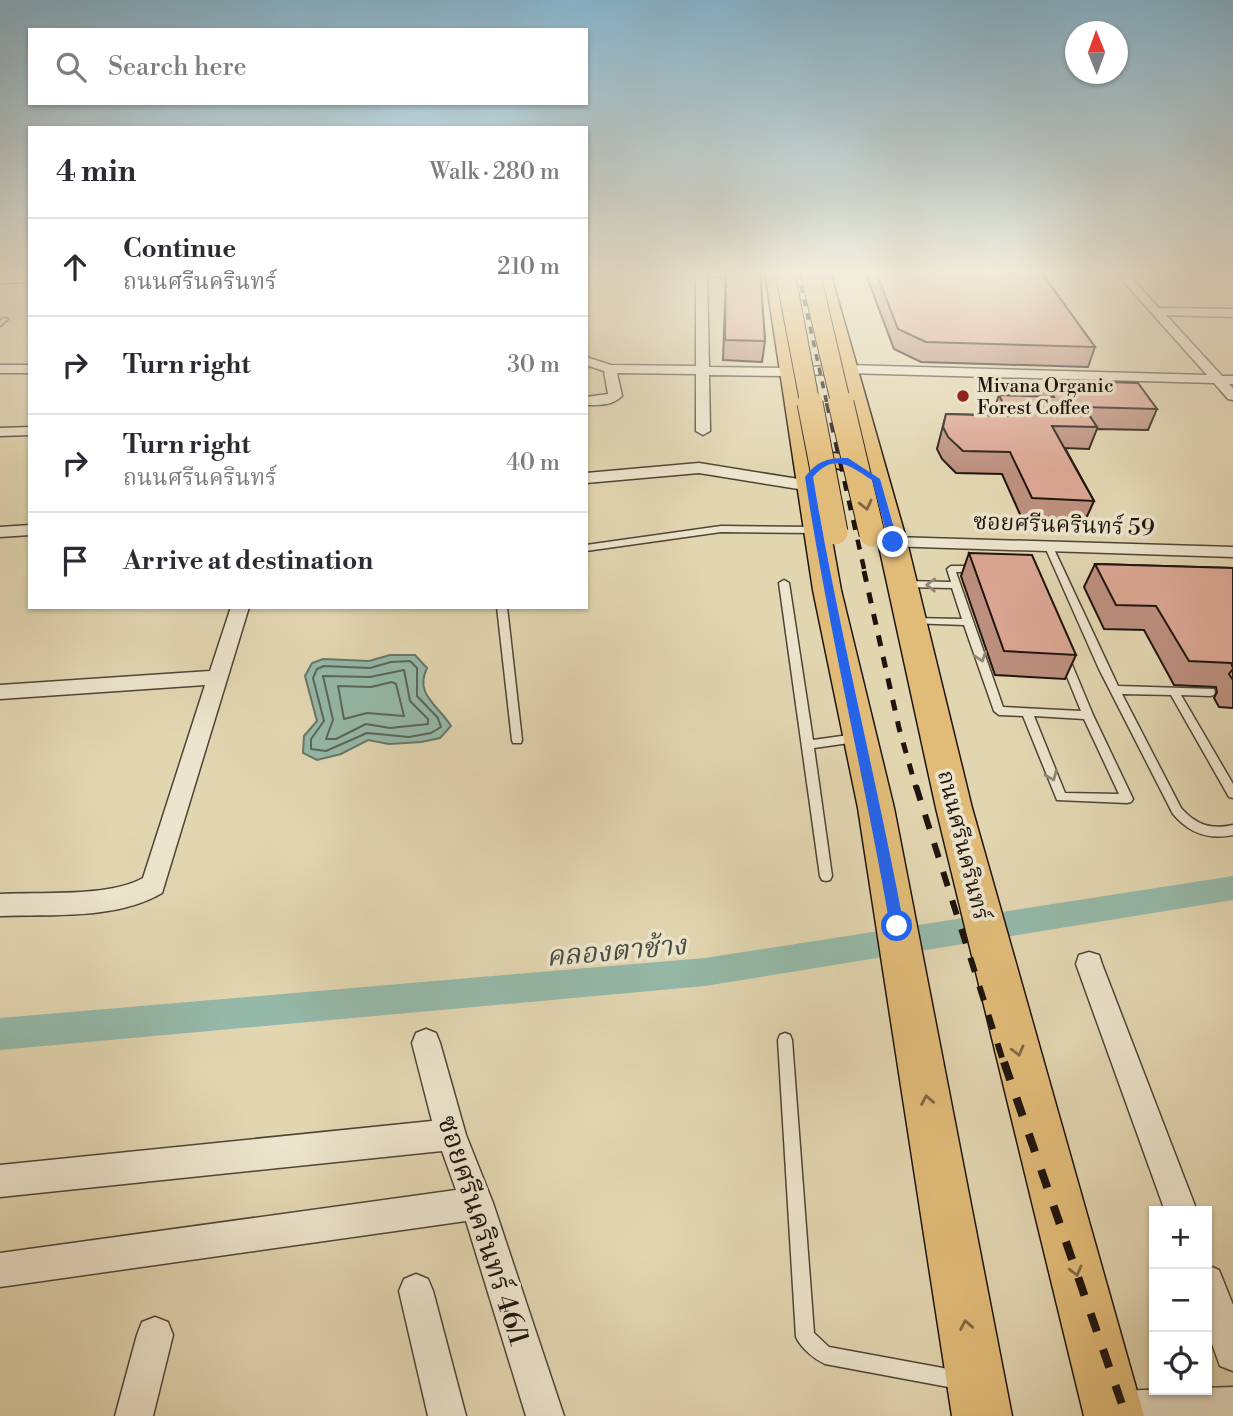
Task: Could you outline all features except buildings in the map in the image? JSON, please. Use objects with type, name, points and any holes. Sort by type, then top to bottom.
[{"type":"main road","points":[[786,338],[810,482],[826,531],[835,633],[876,808]]},
{"type":"main road","points":[[790,338],[826,531],[856,649],[876,808],[979,1399]]},
{"type":"main road","points":[[828,338],[883,538],[910,683],[954,808]]},
{"type":"main road","name":"ถนนศรีนครินทร์","points":[[838,338],[876,479],[883,538],[903,584],[913,621],[954,808],[1113,1413]]},
{"type":"main road","points":[[810,482],[824,462],[843,460],[855,463],[876,479]]},
{"type":"street","points":[[702,338],[704,431]]},
{"type":"street","points":[[1179,338],[1233,396]]},
{"type":"street","points":[[588,362],[615,369],[790,372],[846,369],[1233,380]]},
{"type":"street","points":[[0,369],[28,369]]},
{"type":"street","points":[[588,401],[613,398],[615,369]]},
{"type":"street","points":[[0,432],[28,431]]},
{"type":"street","points":[[588,478],[699,468],[810,482]]},
{"type":"street","points":[[0,532],[28,530]]},
{"type":"street","name":"ซอยศรีนครินทร์ 59","points":[[883,538],[1020,554],[1048,547],[1233,552]]},
{"type":"street","points":[[0,905],[123,898],[148,890],[153,885],[239,609]]},
{"type":"street","points":[[0,692],[219,677]]},
{"type":"street","points":[[1089,964],[1179,1206]]},
{"type":"street","name":"ซอยศรีนครินทร์ 46/1","points":[[426,1043],[451,1135],[477,1203],[545,1416]]},
{"type":"street","points":[[0,1181],[451,1135]]},
{"type":"street","points":[[0,1270],[477,1203]]},
{"type":"street","points":[[416,1291],[447,1416]]},
{"type":"street","points":[[1212,1296],[1233,1353]]},
{"type":"street","points":[[134,1416],[155,1335]]},
{"type":"street","points":[[1113,1413],[1233,1406]]},
{"type":"lane","points":[[588,548],[721,529],[826,531]]},
{"type":"lane","points":[[1048,547],[1115,690],[1184,820],[1208,833],[1233,830]]},
{"type":"lane","points":[[989,570],[951,569],[999,711],[1088,716]]},
{"type":"lane","points":[[784,583],[826,876]]},
{"type":"lane","points":[[903,584],[956,585]]},
{"type":"lane","points":[[502,609],[517,740]]},
{"type":"lane","points":[[913,621],[968,622]]},
{"type":"lane","points":[[1027,712],[1061,797],[1127,799],[1058,643]]},
{"type":"lane","points":[[1115,690],[1210,692]]},
{"type":"lane","points":[[1174,691],[1233,794]]},
{"type":"lane","points":[[808,746],[859,737]]},
{"type":"lane","points":[[785,1040],[805,1337],[821,1352],[830,1356],[979,1399]]},
{"type":"water","points":[[390,655],[415,655],[427,668],[423,685],[425,692],[451,726],[440,738],[421,742],[389,744],[368,740],[341,754],[317,760],[303,753],[304,736],[317,721],[305,676],[312,663],[323,659],[369,661]]},
{"type":"waterway","name":"คลองตาช้าง","points":[[0,1034],[705,972],[1233,888]]},
{"type":"railway","points":[[813,338],[827,404]]},
{"type":"railway","points":[[827,403],[865,573]]},
{"type":"railway","points":[[864,571],[899,728],[916,788]]},
{"type":"railway","points":[[916,786],[1004,1064]]},
{"type":"railway","points":[[1004,1062],[1126,1416]]},
{"type":"place","name":"Mivana Organic Forest Coffee","points":[[963,396]]},
{"type":"route","points":[[893,542],[876,479],[855,463],[848,461],[828,461],[818,466],[809,477],[827,590],[876,808],[897,926]]}]
